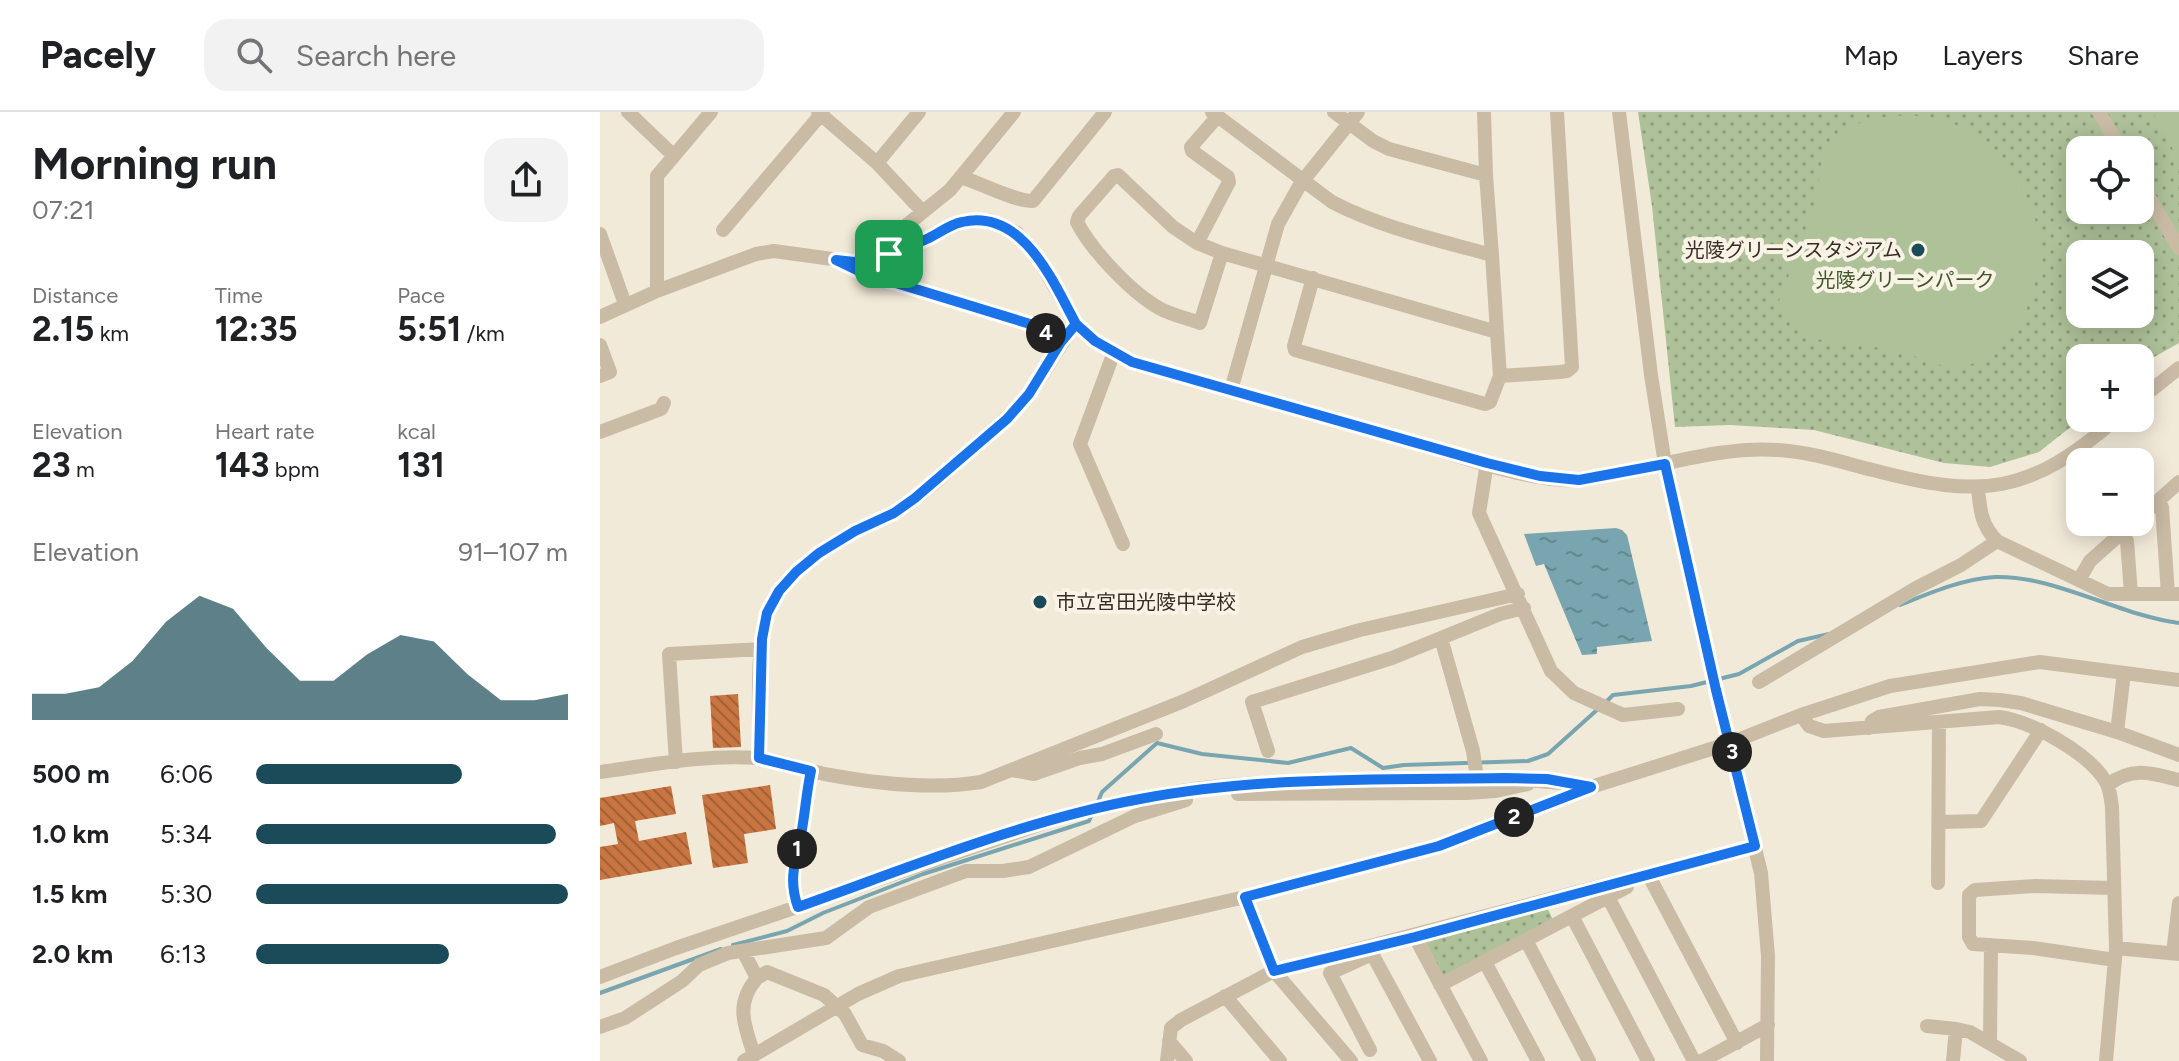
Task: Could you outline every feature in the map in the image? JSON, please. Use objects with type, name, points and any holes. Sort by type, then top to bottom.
[{"type":"street","points":[[628,112],[674,156]]},
{"type":"street","points":[[657,291],[657,176],[711,112]]},
{"type":"street","points":[[877,163],[919,112]]},
{"type":"street","points":[[889,254],[903,228],[950,190],[1014,112]]},
{"type":"street","points":[[961,177],[1022,201],[1033,201],[1105,112]]},
{"type":"street","points":[[1334,112],[1354,118],[1373,141],[1389,149],[1486,175]]},
{"type":"street","points":[[1313,278],[1295,350],[1485,404],[1490,402],[1500,376],[1484,112]]},
{"type":"street","points":[[1500,376],[1560,372],[1572,367],[1557,112]]},
{"type":"street","points":[[1619,112],[1665,464],[1761,873],[1765,916],[1767,1061]]},
{"type":"street","points":[[2099,112],[2113,136]]},
{"type":"street","points":[[723,230],[821,113],[877,163],[923,212]]},
{"type":"street","points":[[1197,243],[1229,182],[1228,177],[1192,151],[1191,147],[1215,114],[1332,202],[1369,220],[1492,255]]},
{"type":"street","points":[[1231,390],[1278,224],[1304,180],[1354,118]]},
{"type":"street","points":[[1222,253],[1200,323],[1161,309],[1138,294],[1117,274],[1077,222],[1079,216],[1118,175],[1173,227],[1197,243],[1222,253],[1497,332]]},
{"type":"street","points":[[2154,206],[2179,248]]},
{"type":"street","points":[[600,317],[657,291],[765,252],[854,262],[889,254],[961,222],[988,220],[1017,233],[1039,260],[1076,324],[1095,341],[1132,362],[1550,478],[1579,480],[1749,449],[1823,457],[1941,486],[1978,488],[2004,484],[2061,461],[2101,432]]},
{"type":"street","points":[[600,234],[625,304]]},
{"type":"street","points":[[836,260],[863,273],[1030,324],[1061,342]]},
{"type":"street","points":[[759,758],[762,649],[767,613],[779,591],[819,553],[855,531],[894,513],[1007,419],[1076,324]]},
{"type":"street","points":[[600,345],[610,372],[600,376]]},
{"type":"street","points":[[1114,352],[1080,444],[1123,544]]},
{"type":"street","points":[[2154,388],[2179,368]]},
{"type":"street","points":[[600,432],[661,409],[664,403]]},
{"type":"street","points":[[1487,463],[1479,513],[1551,671],[1574,693],[1623,715],[1678,709]]},
{"type":"street","points":[[2154,504],[2179,482]]},
{"type":"street","points":[[1978,488],[1983,522],[1997,541],[2108,594],[2173,594],[2162,507]]},
{"type":"street","points":[[2079,580],[2090,561],[2118,536]]},
{"type":"street","points":[[1759,682],[1997,541]]},
{"type":"street","points":[[2127,541],[2131,594]]},
{"type":"street","points":[[1268,751],[1252,702],[1392,658],[1500,614],[1521,601]]},
{"type":"street","points":[[600,772],[676,762],[759,758],[811,771],[916,786],[981,782],[1184,701],[1302,647],[1360,630],[1521,601]]},
{"type":"street","points":[[1441,638],[1475,759],[1477,778]]},
{"type":"street","points":[[676,762],[669,654],[762,649]]},
{"type":"street","points":[[899,1061],[883,1051],[862,1045],[845,1014],[837,1006],[824,995],[767,972],[752,985],[741,1014],[749,1058],[837,1006],[899,976],[1245,897],[1439,846],[1591,787],[1730,743],[1801,715],[1890,686],[2040,662],[2179,680]]},
{"type":"street","points":[[2117,732],[2124,673]]},
{"type":"street","points":[[1869,728],[1872,721],[1879,717],[1980,699],[2000,700],[2021,703],[2117,732],[2179,755]]},
{"type":"street","points":[[1801,715],[1809,726],[1824,731],[1999,717],[2017,719],[2041,730],[2097,769],[2108,785],[2112,807],[2115,954],[2106,1061]]},
{"type":"street","points":[[1938,883],[1939,722]]},
{"type":"street","points":[[1940,822],[1981,821],[2041,730]]},
{"type":"street","points":[[1012,770],[1034,774],[1156,734]]},
{"type":"street","points":[[798,907],[792,885],[793,863],[811,771]]},
{"type":"street","points":[[2108,785],[2118,778],[2146,771],[2179,780]]},
{"type":"street","points":[[600,977],[1074,813],[1140,799],[1227,785],[1477,778],[1547,779],[1591,787]]},
{"type":"street","points":[[600,1027],[625,1018],[682,981],[699,965],[728,953],[826,938],[869,907],[966,871],[1029,867],[1135,816],[1183,800],[1241,794],[1467,793],[1496,791],[1547,779]]},
{"type":"street","points":[[1167,1061],[1171,1028],[1274,971],[1371,951],[1755,846]]},
{"type":"street","points":[[1440,985],[1649,876]]},
{"type":"street","points":[[1649,876],[1737,1043]]},
{"type":"street","points":[[2114,888],[2035,886],[1975,890],[1969,895],[1969,937],[1973,944],[2033,948],[2090,958],[2115,954],[2176,953],[2179,903]]},
{"type":"street","points":[[1245,897],[1274,971],[1351,1061]]},
{"type":"street","points":[[1608,897],[1703,1060],[1768,1025]]},
{"type":"street","points":[[1572,916],[1648,1061]]},
{"type":"street","points":[[1415,937],[1481,1061]]},
{"type":"street","points":[[1526,940],[1589,1061]]},
{"type":"street","points":[[1990,1043],[1991,945]]},
{"type":"street","points":[[743,951],[757,978]]},
{"type":"street","points":[[1370,1050],[1330,973],[1371,951]]},
{"type":"street","points":[[1371,951],[1430,1061]]},
{"type":"street","points":[[1485,962],[1538,1061]]},
{"type":"street","points":[[1225,996],[1280,1061]]},
{"type":"street","points":[[1927,1026],[1970,1032],[2020,1061]]},
{"type":"street","points":[[1953,1061],[1956,1029]]},
{"type":"street","points":[[1169,1041],[1186,1061]]},
{"type":"green space","name":"光陵グリーンパーク","points":[[1638,112],[2179,112],[2179,343],[2154,357],[2154,344],[2066,344],[2066,431],[2039,452],[1990,467],[1944,463],[1814,430],[1730,425],[1675,427],[1652,206]]},
{"type":"green space","points":[[2152,112],[2179,112],[2179,160]]},
{"type":"green space","name":"光陵グリーンスタジアム","points":[[1910,115],[1947,121],[1986,144],[2017,179],[2035,221],[2039,266],[2023,319],[2003,346],[1985,359],[1963,366],[1938,364],[1898,351],[1801,337],[1779,301],[1811,214],[1821,165],[1834,139],[1869,120]]},
{"type":"green space","points":[[1547,907],[1553,920],[1443,976],[1425,941]]},
{"type":"water","points":[[1616,528],[1627,535],[1652,641],[1597,647],[1597,654],[1582,655],[1544,564],[1536,566],[1524,534]]},
{"type":"building","points":[[738,694],[741,747],[713,748],[710,696]]},
{"type":"building","points":[[770,785],[776,829],[744,834],[748,863],[713,868],[702,795]]},
{"type":"building","points":[[671,786],[676,814],[635,821],[639,841],[686,832],[692,864],[600,880],[600,847],[618,844],[614,823],[600,826],[600,798]]},
{"type":"waterway","points":[[1900,605],[1970,581],[2017,578],[2179,623]]},
{"type":"waterway","points":[[1604,704],[1613,695],[1691,686],[1739,674],[1798,641],[1829,634]]},
{"type":"waterway","points":[[1097,804],[1102,792],[1157,743],[1202,754],[1288,763],[1351,748],[1383,768],[1528,761],[1548,754],[1598,709]]},
{"type":"waterway","points":[[733,945],[787,931],[823,913],[923,874],[1089,821],[1093,812]]},
{"type":"waterway","points":[[600,993],[721,949]]},
{"type":"place","name":"光陵グリーンスタジアム","points":[[1918,250]]},
{"type":"place","name":"市立宮田光陵中学校","points":[[1040,602]]},
{"type":"route","points":[[889,254],[854,262],[836,260],[863,273],[1030,324],[1061,342],[1076,324],[1095,341],[1132,362],[1487,463],[1560,480],[1579,480],[1665,464],[1755,846],[1415,937],[1274,971],[1245,897],[1439,846],[1591,787],[1547,779],[1505,778],[1227,785],[1074,813],[798,907],[792,885],[793,863],[811,771],[759,758],[762,639],[767,613],[779,591],[819,553],[855,531],[894,513],[1007,419],[1029,394],[1061,342],[1076,324],[1039,260],[1017,233],[988,220],[961,222],[889,254]]}]
